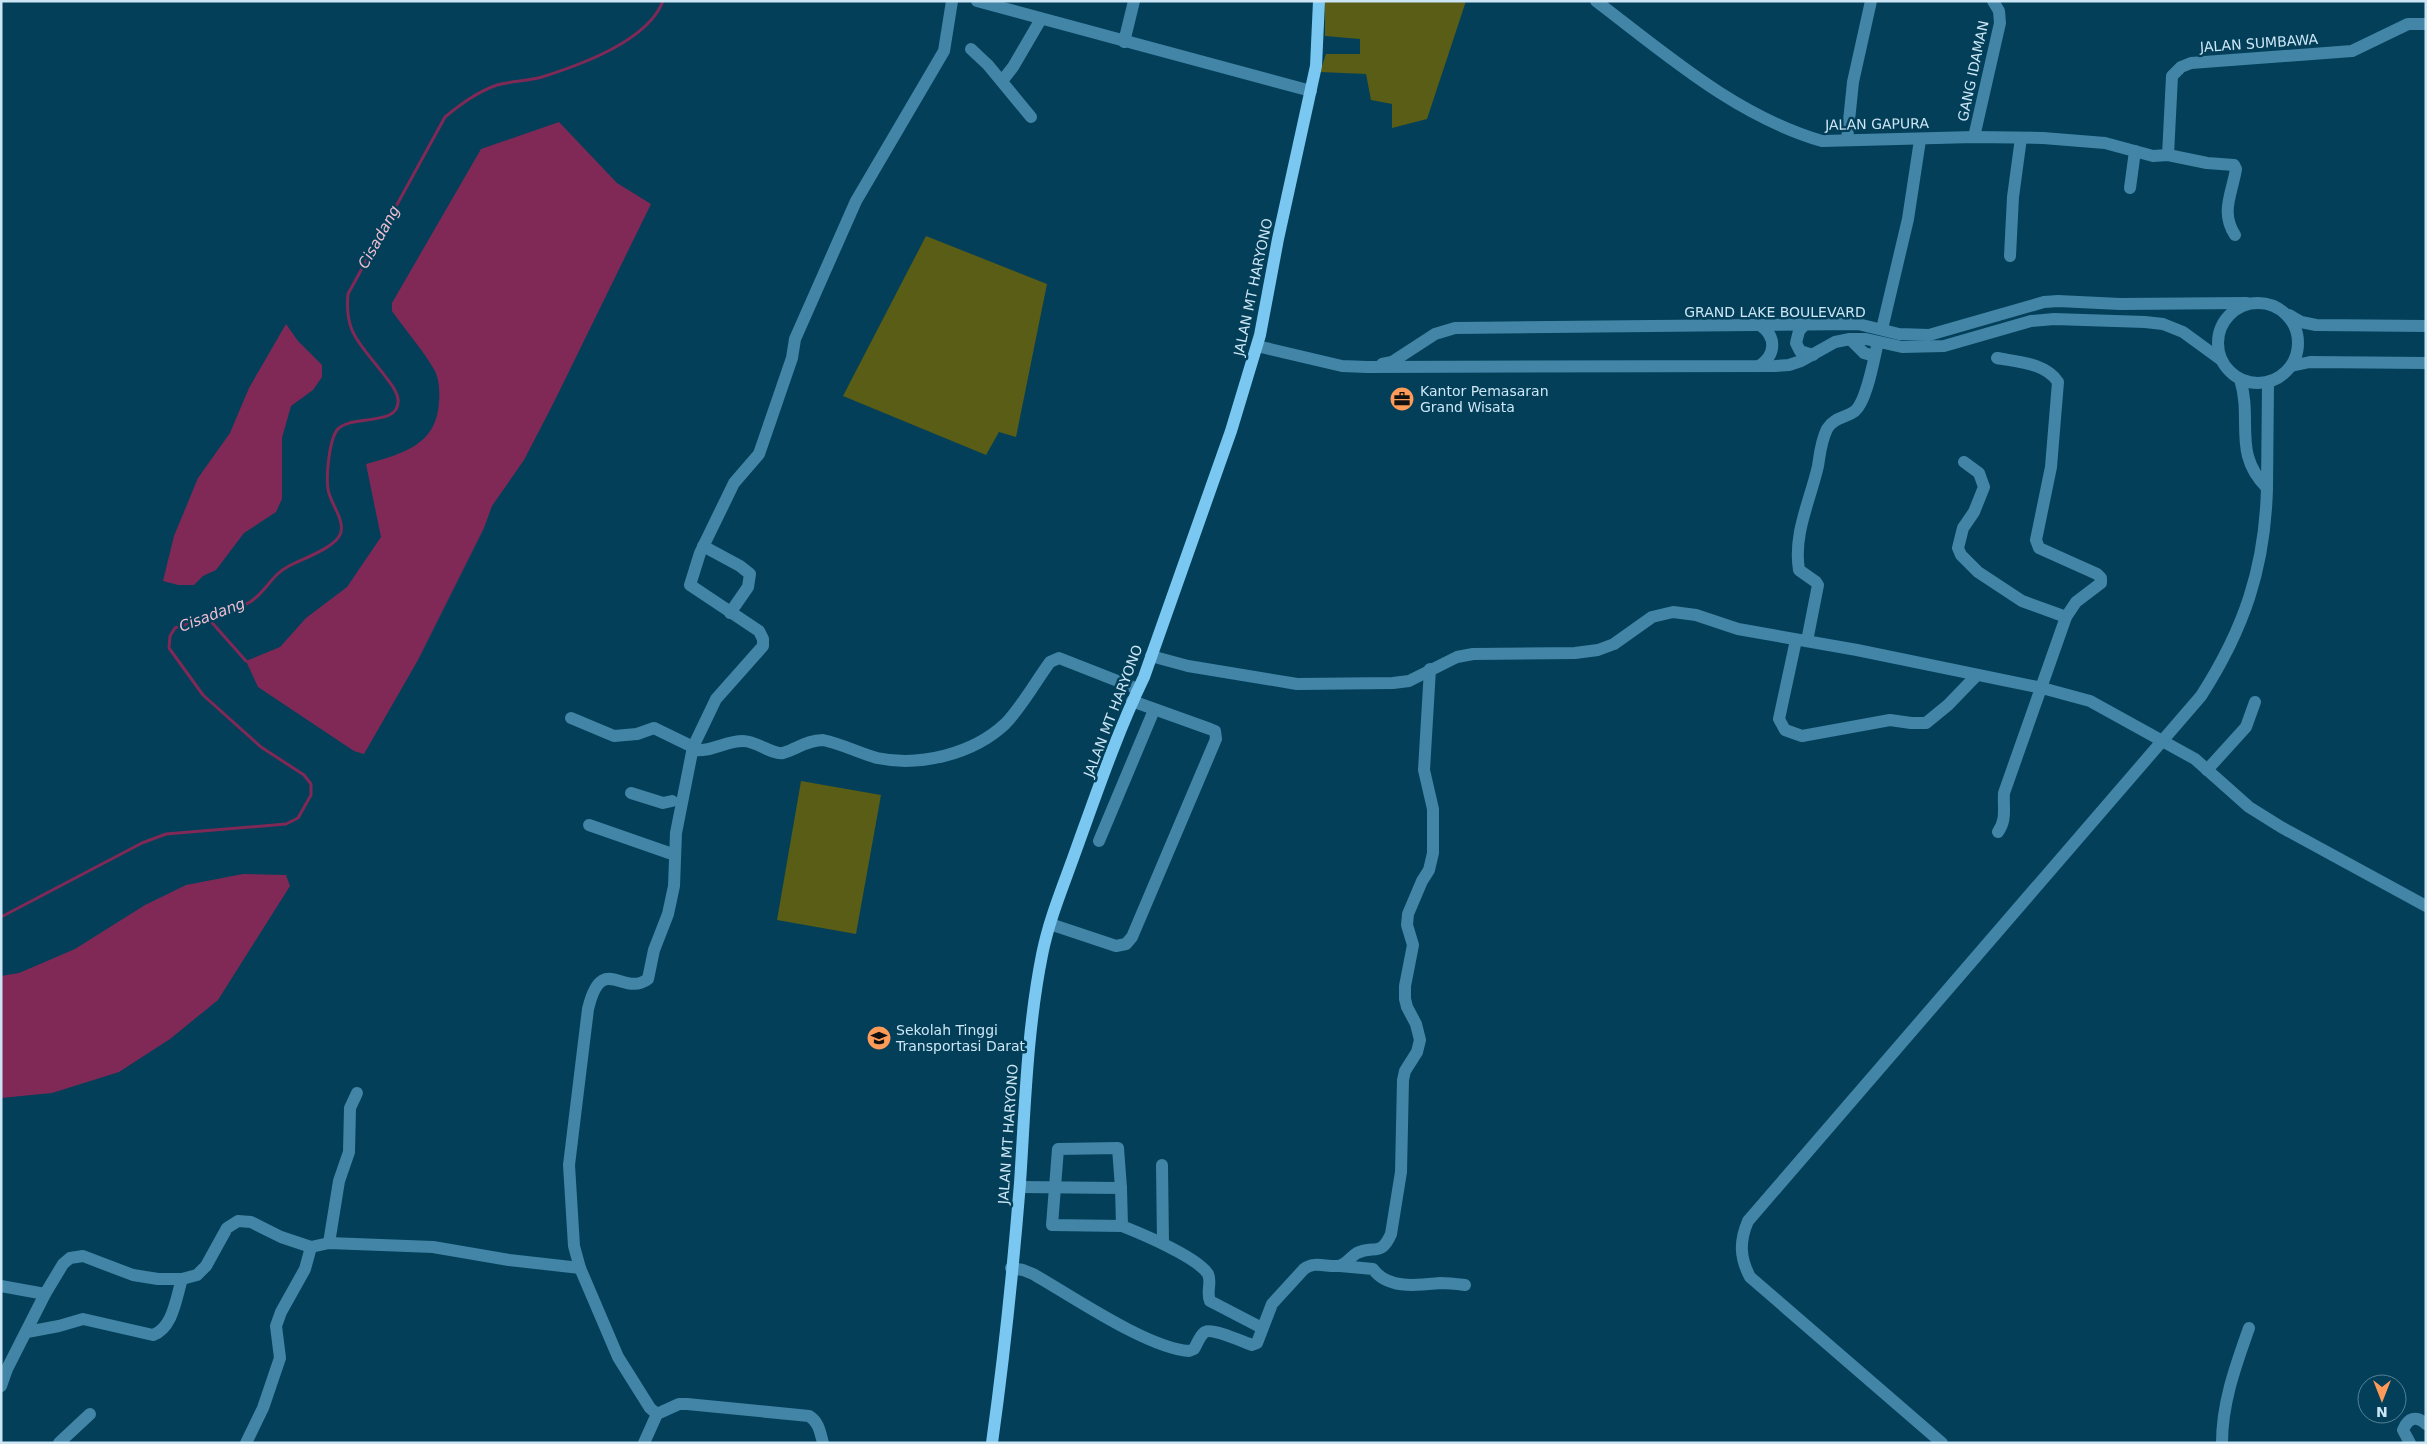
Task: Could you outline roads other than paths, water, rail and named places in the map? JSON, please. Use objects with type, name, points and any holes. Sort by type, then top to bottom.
[{"type":"main road","name":"JALAN MT HARYONO","points":[[992,1443],[1002,1372],[1020,1187],[1032,1007],[1050,924],[1132,701],[1151,656],[1231,431],[1258,346],[1311,91],[1318,45],[1319,1]]},
{"type":"street","points":[[657,1414],[650,1408],[618,1357],[580,1268],[574,1246],[569,1165],[588,1009],[592,994],[602,980],[608,978],[639,983],[648,980],[674,886],[677,799],[694,748],[716,699],[763,649],[763,638],[759,631],[690,585],[695,565],[734,483],[759,454],[792,358],[796,339],[856,201],[944,51],[952,1]]},
{"type":"street","points":[[977,1],[1311,91]]},
{"type":"street","points":[[1124,42],[1134,1]]},
{"type":"street","name":"JALAN GAPURA","points":[[1596,1],[1705,84],[1735,103],[1800,135],[1822,141],[1920,140],[1974,136],[2021,138],[2105,143],[2152,156],[2168,155],[2207,163],[2234,165],[2236,169],[2227,214],[2228,225],[2235,235]]},
{"type":"street","points":[[1847,140],[1853,82],[1871,1]]},
{"type":"street","name":"GANG IDAMAN","points":[[1974,136],[2000,23],[1996,6]]},
{"type":"street","points":[[1002,81],[1013,67],[1041,19]]},
{"type":"street","name":"JALAN SUMBAWA","points":[[2168,155],[2172,76],[2180,67],[2191,63],[2352,52],[2408,24],[2426,24]]},
{"type":"street","points":[[971,49],[1002,81],[1031,117]]},
{"type":"street","points":[[2010,256],[2013,197],[2021,138]]},
{"type":"street","points":[[1882,329],[1908,219],[1920,140]]},
{"type":"street","points":[[2130,188],[2135,151]]},
{"type":"street","name":"GRAND LAKE BOULEVARD","points":[[1367,367],[1392,362],[1435,334],[1455,328],[1858,324],[1913,336],[1929,335],[2044,302],[2120,304],[2248,303]]},
{"type":"street","points":[[2287,314],[2295,326],[2298,340],[2297,354],[2291,366],[2281,376],[2268,382],[2254,383],[2240,379],[2228,371],[2220,360],[2217,346],[2218,332],[2229,314],[2248,303],[2262,302],[2275,306],[2301,322],[2316,325],[2426,326]]},
{"type":"street","name":"GRAND LAKE BOULEVARD","points":[[1258,346],[1342,366],[1367,367],[1759,366],[1789,365],[1813,355],[1835,342],[1850,339],[1902,347],[1944,346],[2031,321],[2145,322],[2163,324],[2183,332],[2220,360]]},
{"type":"street","points":[[1805,324],[1799,330],[1796,343],[1800,351],[1813,355]]},
{"type":"street","points":[[1759,366],[1767,361],[1773,349],[1770,333],[1760,325]]},
{"type":"street","points":[[1850,339],[1864,353],[1874,356]]},
{"type":"street","points":[[1878,342],[1862,401],[1856,410],[1833,421],[1822,442],[1818,466],[1799,532],[1798,546],[1799,570],[1818,585],[1779,719],[1785,730],[1802,736],[1890,720],[1926,723],[1948,705],[1977,675]]},
{"type":"street","points":[[1997,358],[2038,366],[2053,374],[2058,382],[2051,467],[2036,540],[2039,548],[2097,574],[2101,582],[2076,602],[2066,617],[2004,793],[2003,824],[1998,832]]},
{"type":"street","points":[[2291,366],[2310,362],[2426,363]]},
{"type":"street","points":[[2240,379],[2244,391],[2246,450],[2250,466],[2267,488]]},
{"type":"street","points":[[1942,1443],[1750,1277],[1741,1254],[1744,1231],[1755,1214],[2200,696],[2224,660],[2246,610],[2264,540],[2267,488],[2268,382]]},
{"type":"street","points":[[1964,462],[1979,473],[1984,487],[1974,512],[1963,528],[1958,548],[1960,555],[1978,572],[2022,601],[2066,617]]},
{"type":"street","points":[[703,546],[740,566],[750,574],[748,588],[730,613]]},
{"type":"street","points":[[1151,656],[1188,666],[1297,684],[1393,683],[1410,681],[1430,669],[1458,657],[1473,654],[1575,653],[1598,650],[1614,644],[1652,617],[1674,612],[1696,616],[1738,629],[2042,688],[2090,701],[2161,742],[2195,759],[2249,807],[2260,812],[2281,827],[2426,906]]},
{"type":"street","points":[[571,718],[614,736],[637,734],[654,728],[694,748],[714,749],[727,742],[742,741],[756,742],[775,752],[782,753],[814,740],[823,740],[877,758],[898,761],[945,756],[966,749],[988,737],[1006,723],[1050,662],[1059,658],[1138,689]]},
{"type":"street","points":[[1340,1266],[1358,1253],[1379,1250],[1387,1244],[1391,1234],[1401,1172],[1403,1080],[1405,1071],[1417,1052],[1420,1040],[1416,1024],[1405,999],[1405,986],[1413,945],[1407,925],[1408,914],[1422,881],[1429,870],[1434,853],[1433,809],[1424,770],[1430,669]]},
{"type":"street","points":[[1050,924],[1116,946],[1126,944],[1132,937],[1216,739],[1215,731],[1132,701]]},
{"type":"street","points":[[2208,770],[2246,727],[2256,702]]},
{"type":"street","points":[[1099,841],[1154,710]]},
{"type":"street","points":[[630,793],[663,803],[677,799]]},
{"type":"street","points":[[589,825],[675,855]]},
{"type":"street","points":[[329,1243],[340,1181],[349,1152],[350,1108],[357,1093]]},
{"type":"street","points":[[1122,1226],[1119,1150],[1116,1148],[1058,1149],[1051,1223],[1054,1226],[1122,1226],[1162,1244],[1201,1267],[1208,1274],[1210,1301],[1262,1328]]},
{"type":"street","points":[[1162,1165],[1162,1244]]},
{"type":"street","points":[[1020,1187],[1121,1188]]},
{"type":"street","points":[[1,1386],[7,1369],[45,1294],[63,1264],[75,1257],[83,1256],[133,1275],[158,1280],[182,1279],[197,1275],[206,1266],[228,1228],[238,1221],[251,1222],[281,1237],[311,1247],[329,1243],[433,1247],[509,1260],[580,1268]]},
{"type":"street","points":[[246,1443],[263,1408],[280,1358],[276,1326],[281,1312],[305,1269],[311,1247]]},
{"type":"street","points":[[1011,1268],[1033,1274],[1136,1332],[1182,1350],[1194,1349],[1202,1334],[1208,1331],[1252,1345],[1257,1343],[1272,1304],[1309,1265],[1373,1269],[1378,1276],[1414,1287],[1442,1283],[1465,1285]]},
{"type":"street","points":[[27,1332],[83,1319],[153,1336],[159,1333],[167,1324],[182,1279]]},
{"type":"street","points":[[1,1286],[45,1294]]},
{"type":"street","points":[[2222,1443],[2222,1417],[2235,1366],[2249,1328]]},
{"type":"street","points":[[644,1443],[657,1414],[679,1404],[809,1416],[818,1425],[823,1443]]},
{"type":"street","points":[[59,1443],[90,1414]]},
{"type":"street","points":[[2410,1443],[2404,1430],[2406,1423],[2411,1419],[2418,1418],[2426,1424]]},
{"type":"waterway","name":"Cisadang","points":[[1,917],[142,843],[166,834],[286,824],[298,818],[311,795],[311,784],[304,775],[261,747],[203,695],[169,648],[170,636],[175,628],[224,613],[250,602],[283,570],[327,548],[341,532],[341,521],[329,494],[327,483],[334,435],[344,425],[392,414],[397,408],[398,399],[393,387],[356,339],[349,320],[347,308],[348,294],[445,117],[470,99],[497,85],[542,77],[575,66],[611,50],[643,28],[655,15],[663,1]]},
{"type":"waterway","points":[[207,617],[246,661]]},
{"type":"place","name":"Kantor Pemasaran Grand Wisata","points":[[1402,399]]},
{"type":"place","name":"Sekolah Tinggi Transportasi Darat","points":[[879,1038]]}]
